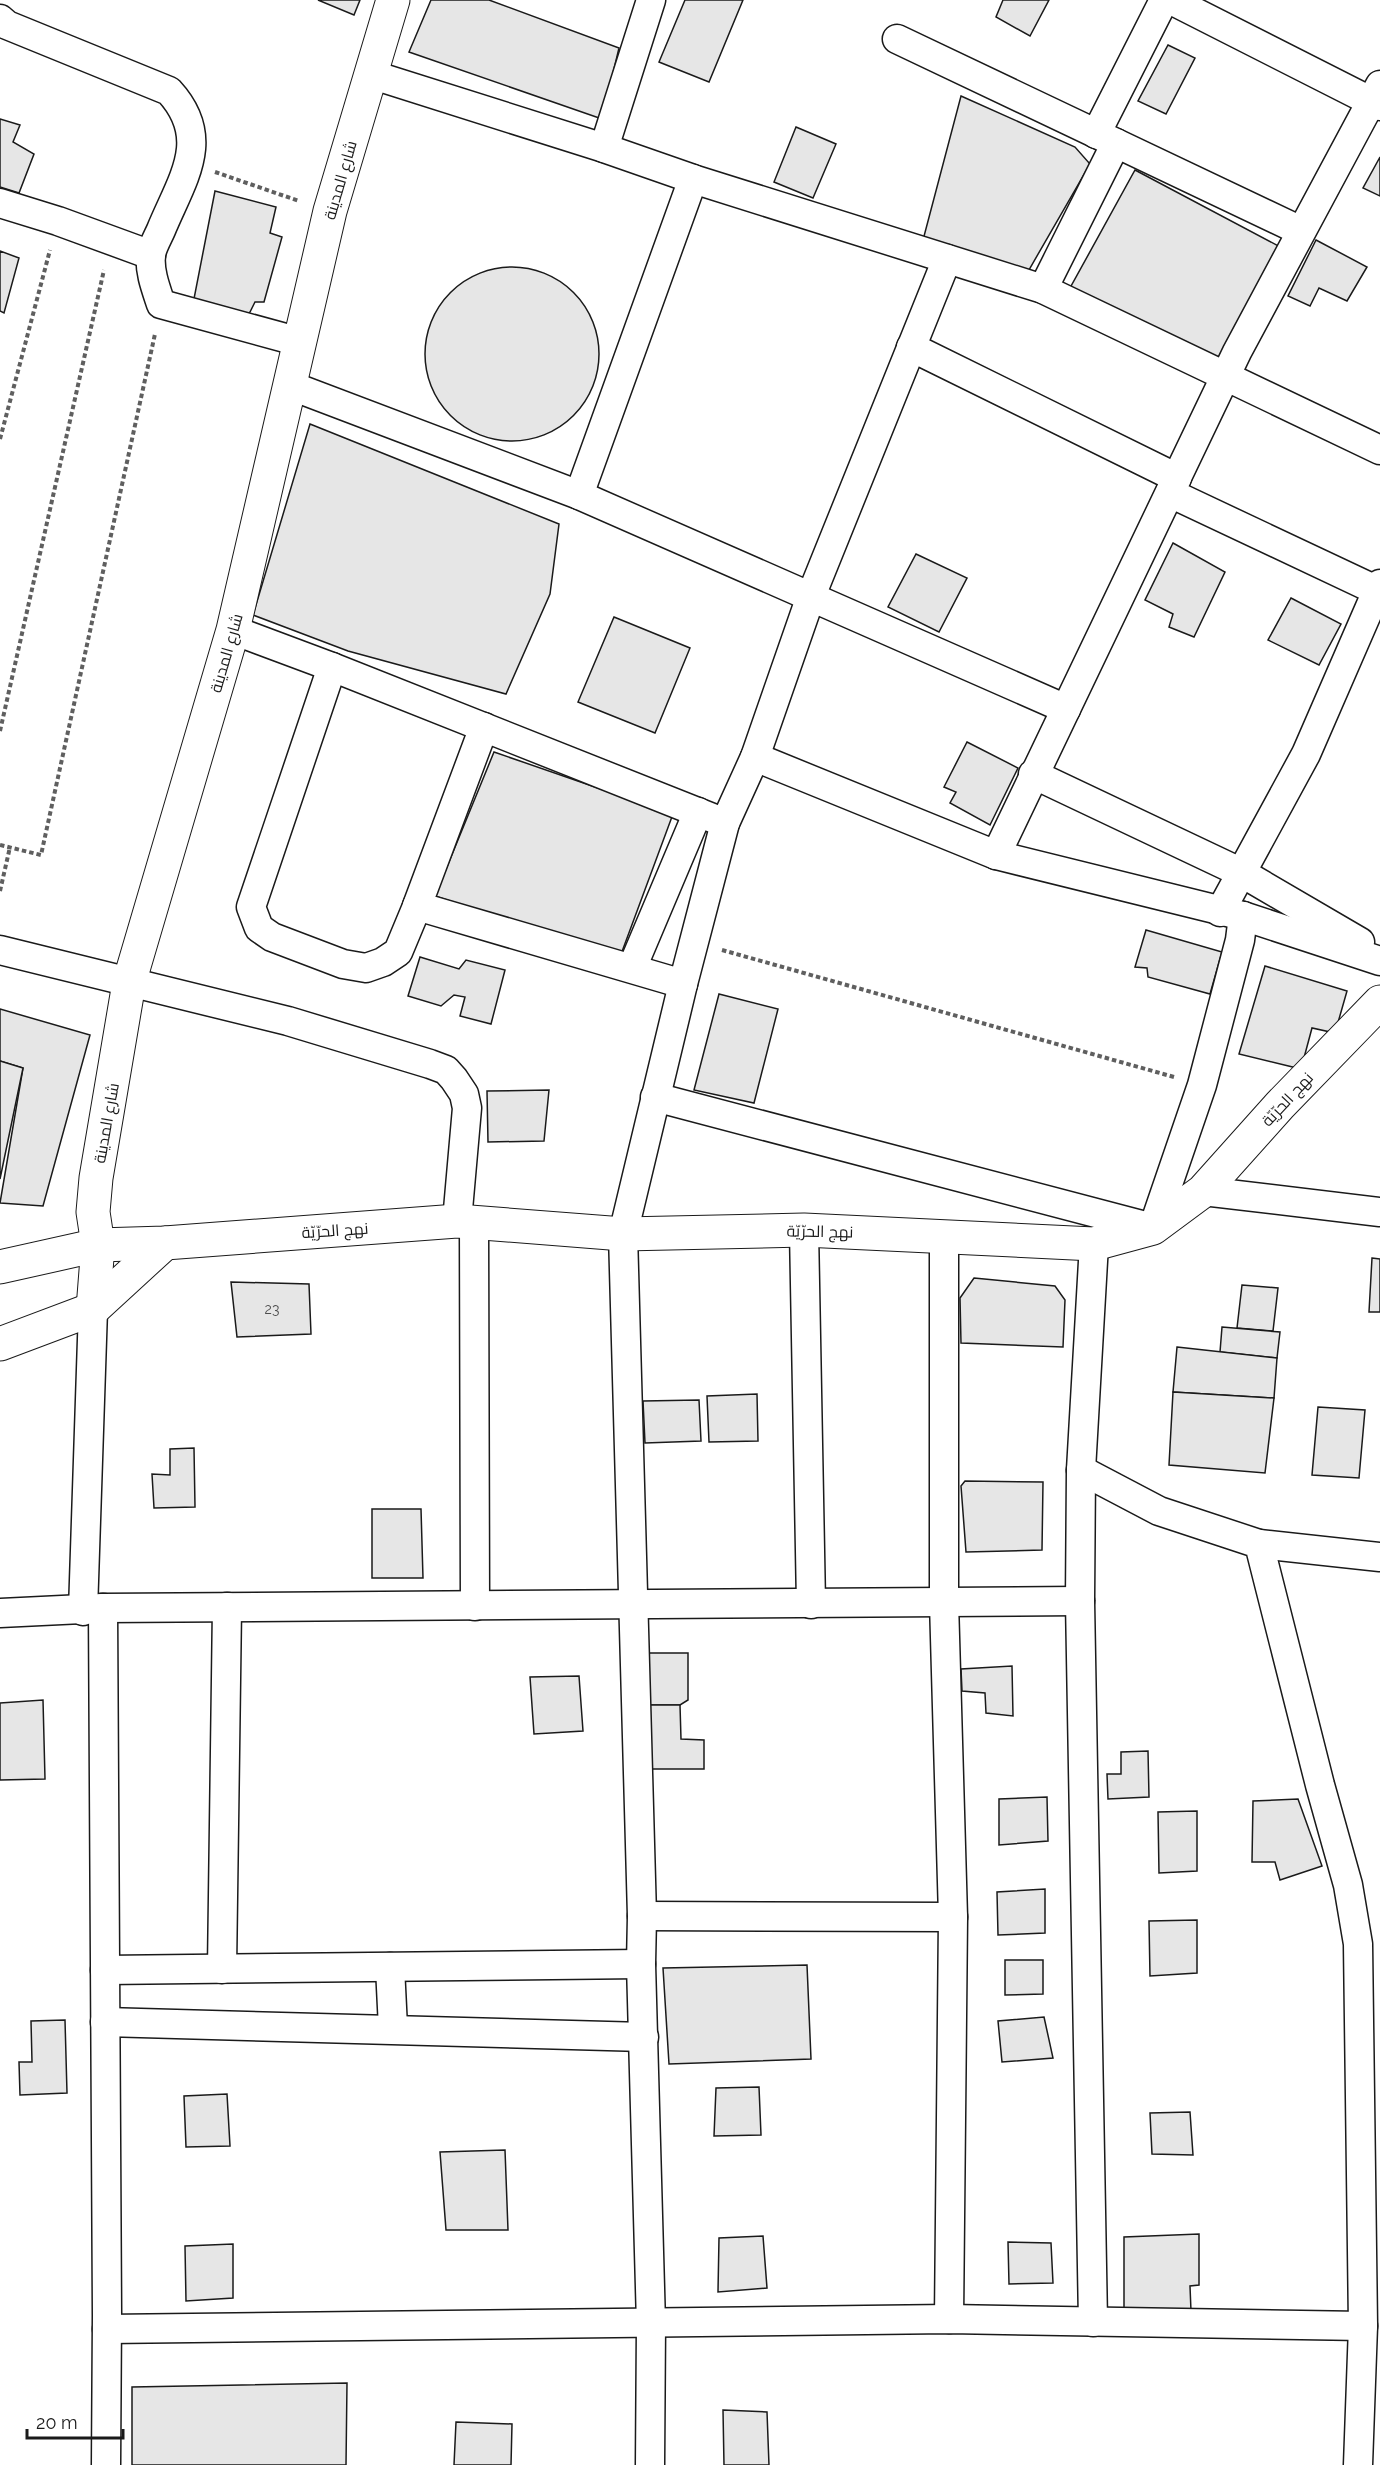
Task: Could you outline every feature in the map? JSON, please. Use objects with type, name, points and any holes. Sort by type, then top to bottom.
[{"type":"street","name":"شارع المدينة","points":[[93,1309],[98,1245],[93,1212],[96,1178],[129,983],[233,630],[330,211],[393,0]]},
{"type":"street","points":[[603,148],[651,0]]},
{"type":"street","points":[[1043,289],[1164,0]]},
{"type":"street","points":[[996,855],[1225,377],[1301,231],[1377,98],[1171,0]]},
{"type":"street","points":[[0,19],[7,25],[170,91],[182,105],[190,123],[193,140],[189,161],[151,255],[153,280],[161,304],[300,342]]},
{"type":"street","points":[[897,39],[1301,231]]},
{"type":"street","points":[[370,74],[1043,289],[1380,450]]},
{"type":"street","points":[[579,495],[693,179]]},
{"type":"street","points":[[0,203],[58,221],[151,255]]},
{"type":"street","points":[[650,2465],[651,2324],[623,1234],[683,984],[725,823],[755,757],[811,596],[947,259]]},
{"type":"street","points":[[655,1097],[1153,1228],[1202,1085],[1240,940],[1232,914],[1242,873],[1306,754],[1379,589],[1173,485],[911,347]]},
{"type":"street","points":[[290,385],[579,495],[1066,709]]},
{"type":"street","points":[[233,630],[725,823]]},
{"type":"street","points":[[332,667],[251,907],[259,928],[272,937],[343,964],[366,968],[383,962],[398,952],[484,727]]},
{"type":"street","points":[[755,757],[996,855],[1232,914],[1380,961]]},
{"type":"street","points":[[1033,774],[1242,873],[1380,954]]},
{"type":"street","points":[[632,968],[698,812]]},
{"type":"street","points":[[418,904],[417,906],[683,984]]},
{"type":"street","points":[[0,950],[288,1021],[446,1070],[464,1094],[467,1108],[466,1222],[475,1606]]},
{"type":"street","name":"نهج الحرّيّة","points":[[0,1267],[98,1245],[165,1244],[466,1222],[623,1234],[804,1230],[1095,1244],[1153,1228],[1203,1191],[1280,1105],[1380,1002]]},
{"type":"street","points":[[1203,1191],[1380,1212]]},
{"type":"street","points":[[804,1230],[811,1604]]},
{"type":"street","points":[[944,1236],[944,1602],[953,1917],[949,2319]]},
{"type":"street","points":[[0,1344],[93,1309],[165,1244]]},
{"type":"street","points":[[1093,2322],[1080,1600],[1081,1470],[1095,1244]]},
{"type":"street","points":[[93,1309],[93,1610],[105,1970],[106,2465]]},
{"type":"street","points":[[1081,1470],[1159,1510],[1259,1544],[1380,1557]]},
{"type":"street","points":[[1259,1544],[1348,1886],[1358,1944],[1363,2326],[1358,2465]]},
{"type":"street","points":[[0,1613],[227,1607],[1080,1600]]},
{"type":"street","points":[[222,1969],[227,1607]]},
{"type":"street","points":[[642,1916],[953,1917]]},
{"type":"street","points":[[105,1970],[641,1964]]},
{"type":"street","points":[[390,1967],[393,2028]]},
{"type":"street","points":[[105,2022],[393,2028],[644,2037]]},
{"type":"street","points":[[107,2329],[949,2319],[1363,2326]]},
{"type":"path","points":[[189,161],[330,211]]},
{"type":"path","points":[[0,439],[58,221]]},
{"type":"path","points":[[0,731],[111,240]]},
{"type":"path","points":[[0,845],[41,855],[161,304]]},
{"type":"path","points":[[0,891],[10,848]]},
{"type":"path","points":[[695,943],[1202,1085]]},
{"type":"building","points":[[318,0],[360,0],[354,15]]},
{"type":"building","points":[[431,0],[489,0],[619,48],[602,119],[409,52]]},
{"type":"building","points":[[685,0],[743,0],[709,82],[659,62]]},
{"type":"building","points":[[1003,0],[1049,0],[1030,36],[996,17]]},
{"type":"building","points":[[1168,45],[1195,58],[1166,114],[1138,101]]},
{"type":"building","points":[[961,96],[1075,147],[1090,164],[1022,282],[923,240]]},
{"type":"building","points":[[0,119],[20,125],[13,142],[34,154],[19,193],[0,187]]},
{"type":"building","points":[[796,127],[836,144],[813,198],[774,182]]},
{"type":"building","points":[[1380,157],[1380,196],[1363,188]]},
{"type":"building","points":[[1135,170],[1286,250],[1226,371],[1070,288]]},
{"type":"building","points":[[215,191],[276,207],[270,233],[282,237],[264,302],[255,302],[250,312],[238,320],[192,309]]},
{"type":"building","points":[[1316,240],[1367,267],[1347,301],[1319,288],[1310,306],[1288,296]]},
{"type":"building","points":[[0,251],[19,258],[4,313],[0,311]]},
{"type":"building","points":[[512,267],[545,274],[560,282],[573,293],[584,306],[592,321],[599,354],[592,387],[584,402],[573,415],[560,426],[545,434],[512,441],[479,434],[464,426],[451,415],[440,402],[432,387],[425,354],[432,321],[440,306],[451,293],[464,282],[479,274]]},
{"type":"building","points":[[310,424],[559,524],[550,594],[506,694],[348,651],[253,615]]},
{"type":"building","points":[[1173,543],[1225,572],[1194,637],[1169,627],[1173,614],[1145,600]]},
{"type":"building","points":[[916,554],[967,578],[939,632],[888,607]]},
{"type":"building","points":[[1291,598],[1341,624],[1319,665],[1268,640]]},
{"type":"building","points":[[614,617],[690,648],[655,733],[578,702]]},
{"type":"building","points":[[967,742],[1018,768],[990,825],[950,803],[956,792],[944,787]]},
{"type":"building","points":[[494,752],[673,814],[620,957],[435,896]]},
{"type":"building","points":[[1146,930],[1222,952],[1210,994],[1148,977],[1147,968],[1135,967]]},
{"type":"building","points":[[420,957],[459,969],[466,960],[505,970],[491,1024],[460,1016],[465,997],[454,995],[441,1006],[408,996]]},
{"type":"building","points":[[1265,966],[1347,991],[1335,1033],[1312,1028],[1301,1069],[1239,1054]]},
{"type":"building","points":[[719,994],[778,1009],[754,1103],[694,1090]]},
{"type":"building","points":[[0,1009],[90,1035],[43,1206],[0,1203],[23,1068],[0,1061]]},
{"type":"building","points":[[0,1061],[23,1068],[0,1179]]},
{"type":"building","points":[[549,1090],[544,1141],[488,1142],[487,1091]]},
{"type":"building","points":[[1372,1258],[1380,1259],[1380,1312],[1369,1312]]},
{"type":"building","points":[[974,1278],[1055,1286],[1065,1300],[1063,1347],[961,1343],[960,1298]]},
{"type":"building","points":[[231,1282],[309,1284],[311,1334],[237,1337]]},
{"type":"building","points":[[1242,1285],[1278,1288],[1273,1331],[1237,1328]]},
{"type":"building","points":[[1222,1327],[1280,1332],[1277,1358],[1220,1352]]},
{"type":"building","points":[[1177,1347],[1277,1358],[1274,1398],[1173,1392]]},
{"type":"building","points":[[1173,1392],[1274,1398],[1265,1473],[1169,1465]]},
{"type":"building","points":[[757,1394],[758,1441],[709,1442],[707,1396]]},
{"type":"building","points":[[699,1400],[701,1441],[645,1443],[643,1401]]},
{"type":"building","points":[[1318,1407],[1365,1410],[1359,1478],[1312,1475]]},
{"type":"building","points":[[194,1448],[195,1507],[154,1508],[152,1474],[170,1475],[170,1449]]},
{"type":"building","points":[[965,1481],[1043,1482],[1042,1550],[966,1552],[961,1486]]},
{"type":"building","points":[[372,1509],[421,1509],[423,1578],[372,1578]]},
{"type":"building","points":[[642,1653],[688,1653],[688,1700],[680,1705],[642,1705]]},
{"type":"building","points":[[1012,1666],[1013,1716],[986,1713],[985,1693],[962,1691],[961,1669]]},
{"type":"building","points":[[579,1676],[583,1731],[534,1734],[530,1677]]},
{"type":"building","points":[[43,1700],[45,1779],[0,1780],[0,1703]]},
{"type":"building","points":[[642,1705],[680,1705],[681,1739],[704,1740],[704,1769],[644,1769]]},
{"type":"building","points":[[1148,1751],[1149,1797],[1108,1799],[1107,1774],[1121,1774],[1121,1752]]},
{"type":"building","points":[[1047,1797],[1048,1841],[999,1845],[999,1799]]},
{"type":"building","points":[[1298,1799],[1322,1866],[1280,1880],[1275,1862],[1252,1862],[1253,1801]]},
{"type":"building","points":[[1197,1811],[1197,1871],[1159,1873],[1158,1812]]},
{"type":"building","points":[[1045,1889],[1045,1933],[998,1935],[997,1892]]},
{"type":"building","points":[[1197,1920],[1197,1973],[1150,1976],[1149,1921]]},
{"type":"building","points":[[1005,1960],[1043,1960],[1043,1994],[1005,1995]]},
{"type":"building","points":[[807,1965],[811,2059],[669,2064],[663,1968]]},
{"type":"building","points":[[1044,2017],[1053,2058],[1002,2062],[998,2021]]},
{"type":"building","points":[[65,2020],[67,2093],[20,2095],[19,2062],[32,2062],[31,2021]]},
{"type":"building","points":[[759,2087],[761,2135],[714,2136],[716,2088]]},
{"type":"building","points":[[227,2094],[230,2146],[186,2147],[184,2096]]},
{"type":"building","points":[[1190,2112],[1193,2155],[1152,2154],[1150,2113]]},
{"type":"building","points":[[505,2150],[508,2230],[446,2230],[440,2152]]},
{"type":"building","points":[[1199,2234],[1199,2285],[1190,2286],[1191,2311],[1124,2313],[1124,2237]]},
{"type":"building","points":[[763,2236],[767,2288],[718,2292],[719,2238]]},
{"type":"building","points":[[1008,2242],[1051,2243],[1053,2283],[1009,2284]]},
{"type":"building","points":[[233,2244],[233,2298],[186,2301],[185,2246]]},
{"type":"building","points":[[347,2383],[346,2465],[132,2465],[132,2387]]},
{"type":"building","points":[[723,2410],[767,2412],[769,2465],[724,2465]]},
{"type":"building","points":[[456,2422],[512,2424],[511,2465],[454,2465]]}]
